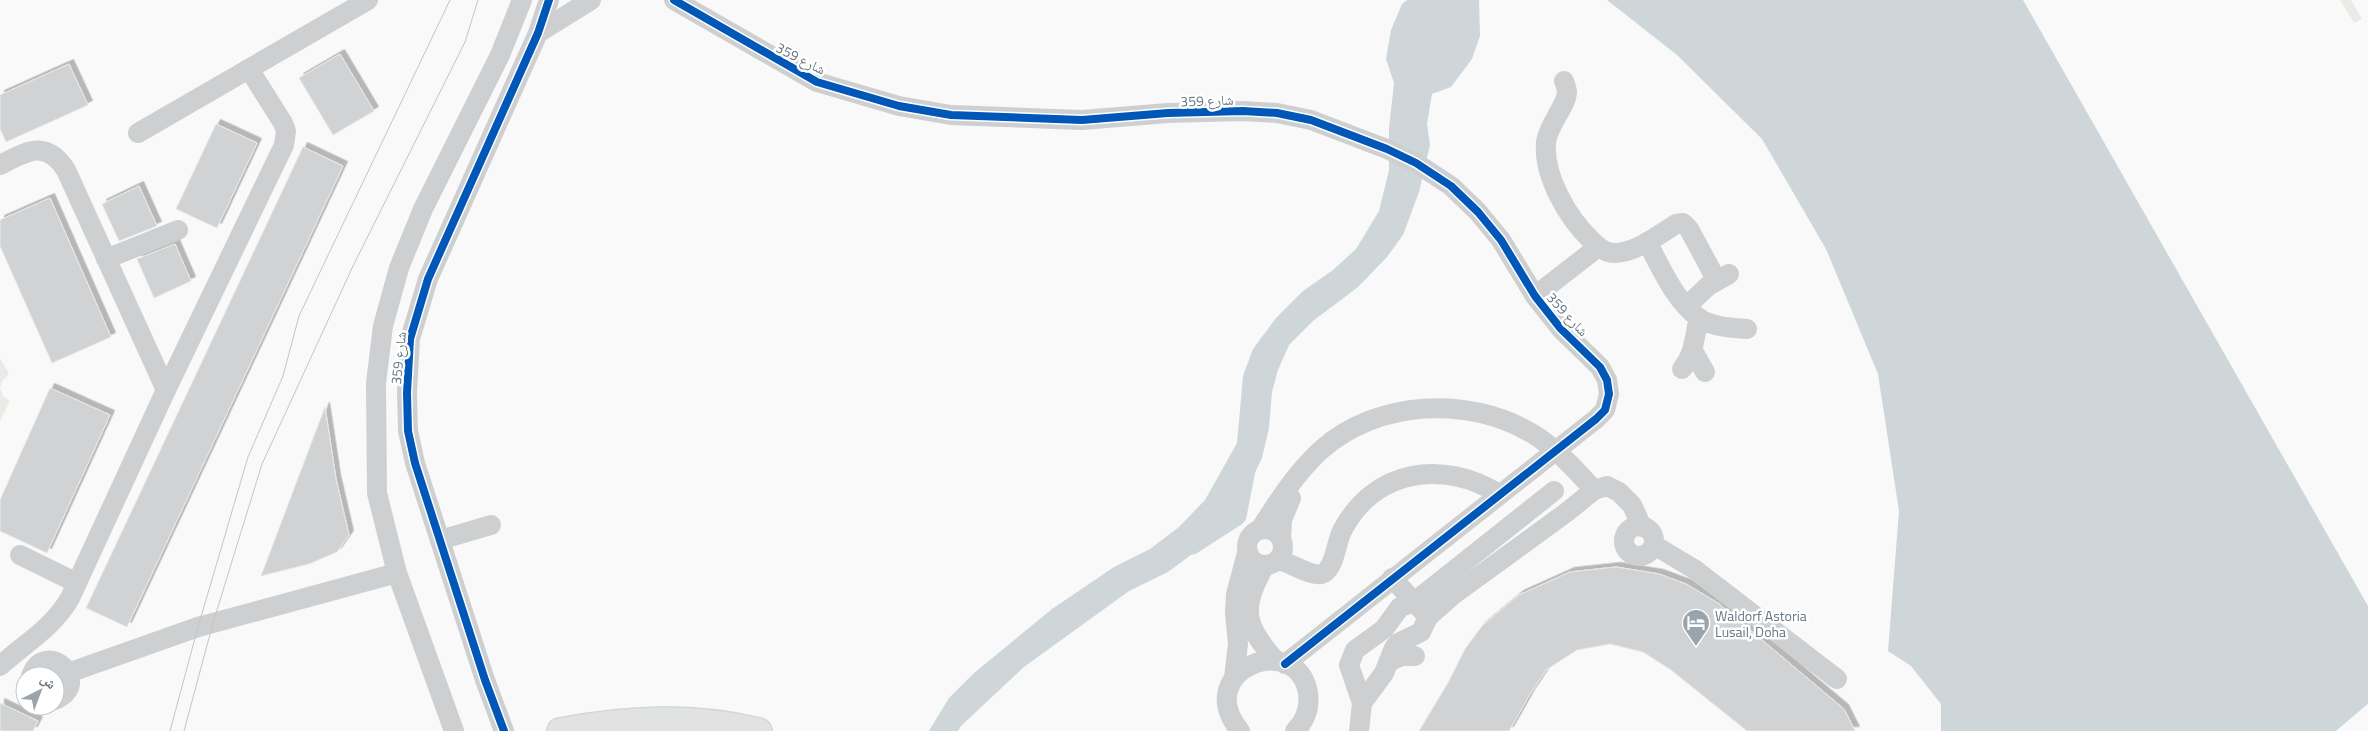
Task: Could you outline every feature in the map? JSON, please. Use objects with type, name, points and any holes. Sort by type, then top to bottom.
[{"type":"main road","points":[[560,731],[605,722],[674,720],[759,731]]},
{"type":"main road","points":[[674,720],[697,731]]},
{"type":"street","points":[[138,133],[368,0]]},
{"type":"street","name":"شارع 359","points":[[454,731],[397,573],[377,493],[376,382],[383,326],[399,268],[423,209],[500,55],[522,0]]},
{"type":"street","name":"شارع 359","points":[[504,731],[415,462],[408,431],[407,393],[410,339],[428,279],[538,33],[548,0]]},
{"type":"street","points":[[538,33],[591,0]]},
{"type":"street","name":"شارع 359","points":[[672,1],[817,82],[899,106],[951,115],[1082,120],[1187,113],[1243,111],[1277,113],[1311,120],[1356,136],[1416,163],[1451,186],[1478,212],[1500,240],[1535,296],[1561,329],[1600,367],[1607,380],[1609,394],[1605,410],[1499,494]]},
{"type":"street","points":[[0,666],[61,614],[284,145],[286,131],[284,123],[249,69]]},
{"type":"street","points":[[1564,81],[1567,92],[1565,101],[1551,125],[1546,142],[1550,168],[1560,200],[1576,226],[1598,247],[1611,253],[1626,252],[1647,242],[1676,224],[1683,224],[1723,277],[1697,295],[1693,312],[1693,352],[1682,369]]},
{"type":"street","points":[[0,165],[28,151],[39,150],[50,153],[59,160],[166,390]]},
{"type":"street","points":[[106,259],[178,230]]},
{"type":"street","points":[[1647,242],[1674,289],[1693,312],[1715,324],[1748,329]]},
{"type":"street","points":[[1535,296],[1598,247]]},
{"type":"street","points":[[1693,352],[1705,372]]},
{"type":"street","points":[[1234,678],[1238,644],[1235,613],[1236,594],[1247,553],[1249,537],[1262,528],[1284,491],[1301,470],[1336,438],[1351,428],[1384,415],[1417,409],[1452,408],[1477,412],[1502,419],[1532,433],[1552,448],[1589,493]]},
{"type":"street","points":[[1296,731],[1306,715],[1308,706],[1307,689],[1298,674],[1280,662],[1258,639],[1250,623],[1247,608],[1250,594],[1283,546],[1281,539],[1282,520],[1292,496],[1326,457],[1357,436],[1388,424],[1416,418],[1470,420],[1499,428],[1527,442],[1589,493]]},
{"type":"street","points":[[1234,728],[1227,705],[1229,686],[1234,678],[1248,665],[1266,660],[1280,662],[1370,596],[1499,494],[1485,485],[1460,476],[1428,473],[1404,478],[1378,491],[1357,509],[1341,533],[1328,568],[1323,574],[1315,575],[1289,562],[1257,563],[1247,553]]},
{"type":"street","points":[[1412,647],[1428,617],[1452,595],[1567,512],[1589,493],[1608,486],[1619,492],[1632,505],[1642,526],[1652,533],[1654,545],[1652,550],[1642,556],[1630,554],[1624,538],[1636,526],[1642,526]]},
{"type":"street","points":[[1359,731],[1362,702],[1350,673],[1350,658],[1355,650],[1378,634],[1400,607],[1414,602],[1554,491]]},
{"type":"street","points":[[440,540],[491,525]]},
{"type":"street","points":[[1262,528],[1274,531],[1281,539]]},
{"type":"street","points":[[1654,545],[1694,569],[1837,679]]},
{"type":"street","points":[[20,555],[77,583]]},
{"type":"street","points":[[68,673],[198,627],[397,573]]},
{"type":"street","points":[[1392,578],[1428,617]]},
{"type":"street","points":[[1370,596],[1391,619],[1412,647]]},
{"type":"street","points":[[1362,702],[1377,684],[1390,662],[1394,648],[1398,643],[1412,647]]},
{"type":"street","points":[[38,666],[46,661],[59,663],[62,666]]},
{"type":"street","points":[[65,670],[68,673],[69,686],[65,692]]},
{"type":"shaded area","points":[[1407,0],[1479,0],[1480,36],[1472,59],[1451,87],[1432,94],[1427,124],[1430,145],[1419,192],[1403,235],[1387,257],[1358,287],[1313,321],[1289,345],[1278,370],[1272,392],[1269,428],[1262,458],[1249,485],[1196,551],[1168,572],[1129,591],[1024,667],[961,726],[958,731],[929,731],[949,698],[974,673],[1052,609],[1114,567],[1150,549],[1179,527],[1205,500],[1237,443],[1243,376],[1253,349],[1276,318],[1303,291],[1333,270],[1356,249],[1379,211],[1389,170],[1389,128],[1394,83],[1386,59],[1391,30],[1402,4]]},
{"type":"shaded area","points":[[1607,0],[2023,0],[2368,606],[2368,704],[2336,731],[1941,731],[1941,704],[1911,666],[1888,651],[1899,511],[1878,374],[1826,249],[1762,139],[1677,55]]},
{"type":"shaded area","points":[[2340,0],[2351,0],[2362,19],[2354,23]]},
{"type":"shaded area","points":[[0,358],[9,374],[2,381],[0,388]]},
{"type":"shaded area","points":[[0,388],[3,396],[10,401],[0,421]]},
{"type":"pier","points":[[2368,704],[2368,708],[2340,731],[2336,731]]},
{"type":"building","points":[[340,54],[374,111],[333,135],[299,78]]},
{"type":"building","points":[[69,64],[88,105],[6,142],[0,129],[0,95]]},
{"type":"building","points":[[216,124],[257,143],[217,228],[176,209]]},
{"type":"building","points":[[303,147],[343,166],[127,627],[86,608]]},
{"type":"building","points":[[139,186],[157,226],[119,241],[102,204]]},
{"type":"building","points":[[50,198],[111,337],[52,363],[0,246],[0,220]]},
{"type":"building","points":[[175,244],[191,281],[154,298],[137,259]]},
{"type":"building","points":[[50,388],[110,415],[47,553],[0,531],[0,500]]},
{"type":"building","points":[[325,407],[336,479],[349,535],[337,552],[309,564],[261,576]]},
{"type":"building","name":"Waldorf Astoria Lusail, Doha","points":[[1616,567],[1659,574],[1686,584],[1718,603],[1844,709],[1855,731],[1747,731],[1671,670],[1643,652],[1610,644],[1577,650],[1546,670],[1509,731],[1419,731],[1449,681],[1465,649],[1482,626],[1519,595],[1570,572]]},
{"type":"building","points":[[0,703],[15,710],[15,716],[27,716],[38,721],[33,731],[0,731]]},
{"type":"waterway","points":[[1192,545],[1237,516],[1246,470]]},
{"type":"tram line","points":[[170,731],[198,627],[248,457],[283,376],[299,316],[450,0]]},
{"type":"tram line","points":[[184,731],[213,623],[262,464],[353,266],[465,42],[478,0]]},
{"type":"cycle path","points":[[504,731],[485,680],[415,463],[408,431],[407,393],[410,339],[428,279],[538,33],[549,0]]},
{"type":"cycle path","points":[[674,0],[817,82],[899,106],[951,115],[1082,120],[1168,113],[1243,111],[1277,113],[1311,120],[1387,149],[1416,163],[1451,186],[1478,212],[1501,240],[1535,296],[1561,329],[1600,367],[1607,380],[1609,394],[1605,410],[1285,664]]},
{"type":"place","name":"Waldorf Astoria Lusail, Doha","points":[[1696,647]]}]
